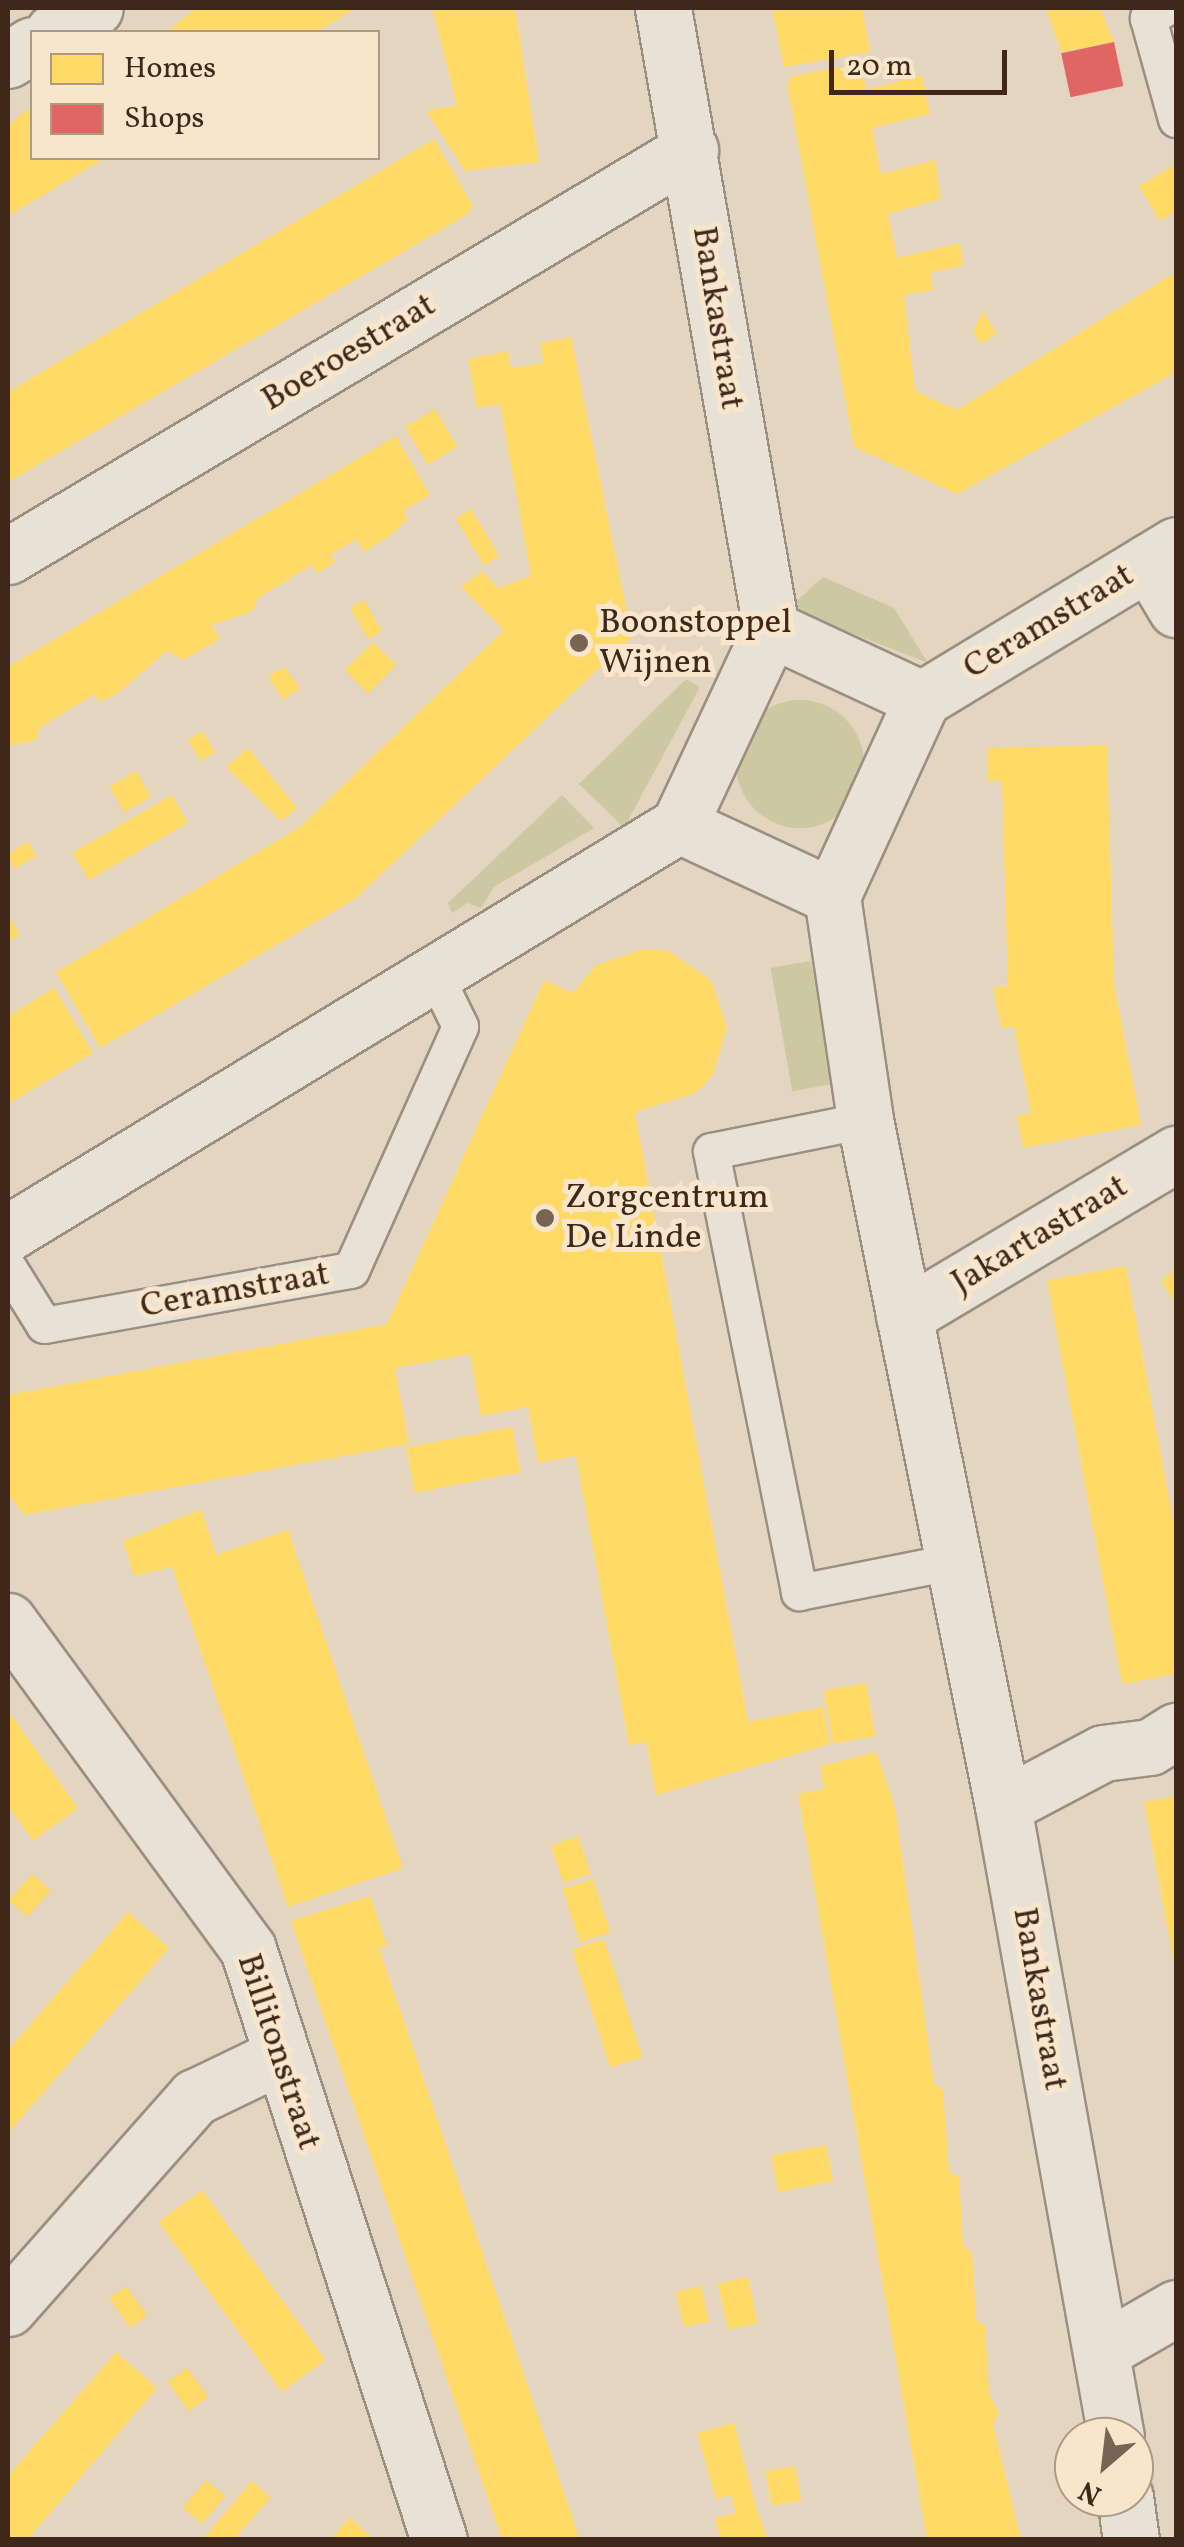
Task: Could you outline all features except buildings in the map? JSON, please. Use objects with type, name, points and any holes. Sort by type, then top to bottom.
[{"type":"street","points":[[56,30],[95,8]]},
{"type":"street","name":"Bankastraat","points":[[662,8],[690,150],[770,628]]},
{"type":"street","points":[[8,60],[30,46]]},
{"type":"street","name":"Boeroestraat","points":[[8,556],[690,150]]},
{"type":"street","points":[[1162,554],[1176,609]]},
{"type":"street","name":"Ceramstraat","points":[[922,699],[1162,554]]},
{"type":"street","points":[[8,1233],[679,825],[770,628],[922,699],[832,896],[679,825]]},
{"type":"street","name":"Bankastraat","points":[[832,896],[866,1120],[951,1562],[1003,1806],[1113,2417]]},
{"type":"street","name":"Jakartastraat","points":[[904,1316],[1176,1154]]},
{"type":"street","name":"Billitonstraat","points":[[8,1621],[248,1949],[278,2057],[439,2540]]},
{"type":"street","points":[[1003,1806],[1103,1753],[1150,1746],[1176,1731]]},
{"type":"street","points":[[8,2308],[194,2096],[278,2057]]},
{"type":"street","points":[[1104,2350],[1176,2308]]},
{"type":"lane","points":[[1165,8],[1148,18],[1176,119]]},
{"type":"lane","name":"Ceramstraat","points":[[8,1267],[44,1325],[351,1270],[460,1026],[436,975]]},
{"type":"lane","points":[[866,1120],[712,1151],[799,1592],[951,1562]]},
{"type":"shaded area","points":[[823,577],[894,608],[928,663],[807,616],[794,603]]},
{"type":"shaded area","points":[[686,679],[700,687],[624,828],[579,784]]},
{"type":"shaded area","points":[[800,700],[825,705],[845,719],[859,739],[864,764],[859,789],[845,809],[825,823],[800,828],[775,823],[755,809],[741,789],[736,764],[741,739],[755,719],[775,705]]},
{"type":"shaded area","points":[[562,795],[594,828],[494,887],[481,908],[467,903],[452,913],[448,903]]},
{"type":"shaded area","points":[[811,961],[833,1084],[792,1091],[771,968]]},
{"type":"place","name":"Boonstoppel Wijnen","points":[[579,643]]},
{"type":"place","name":"Zorgcentrum De Linde","points":[[545,1218]]}]
